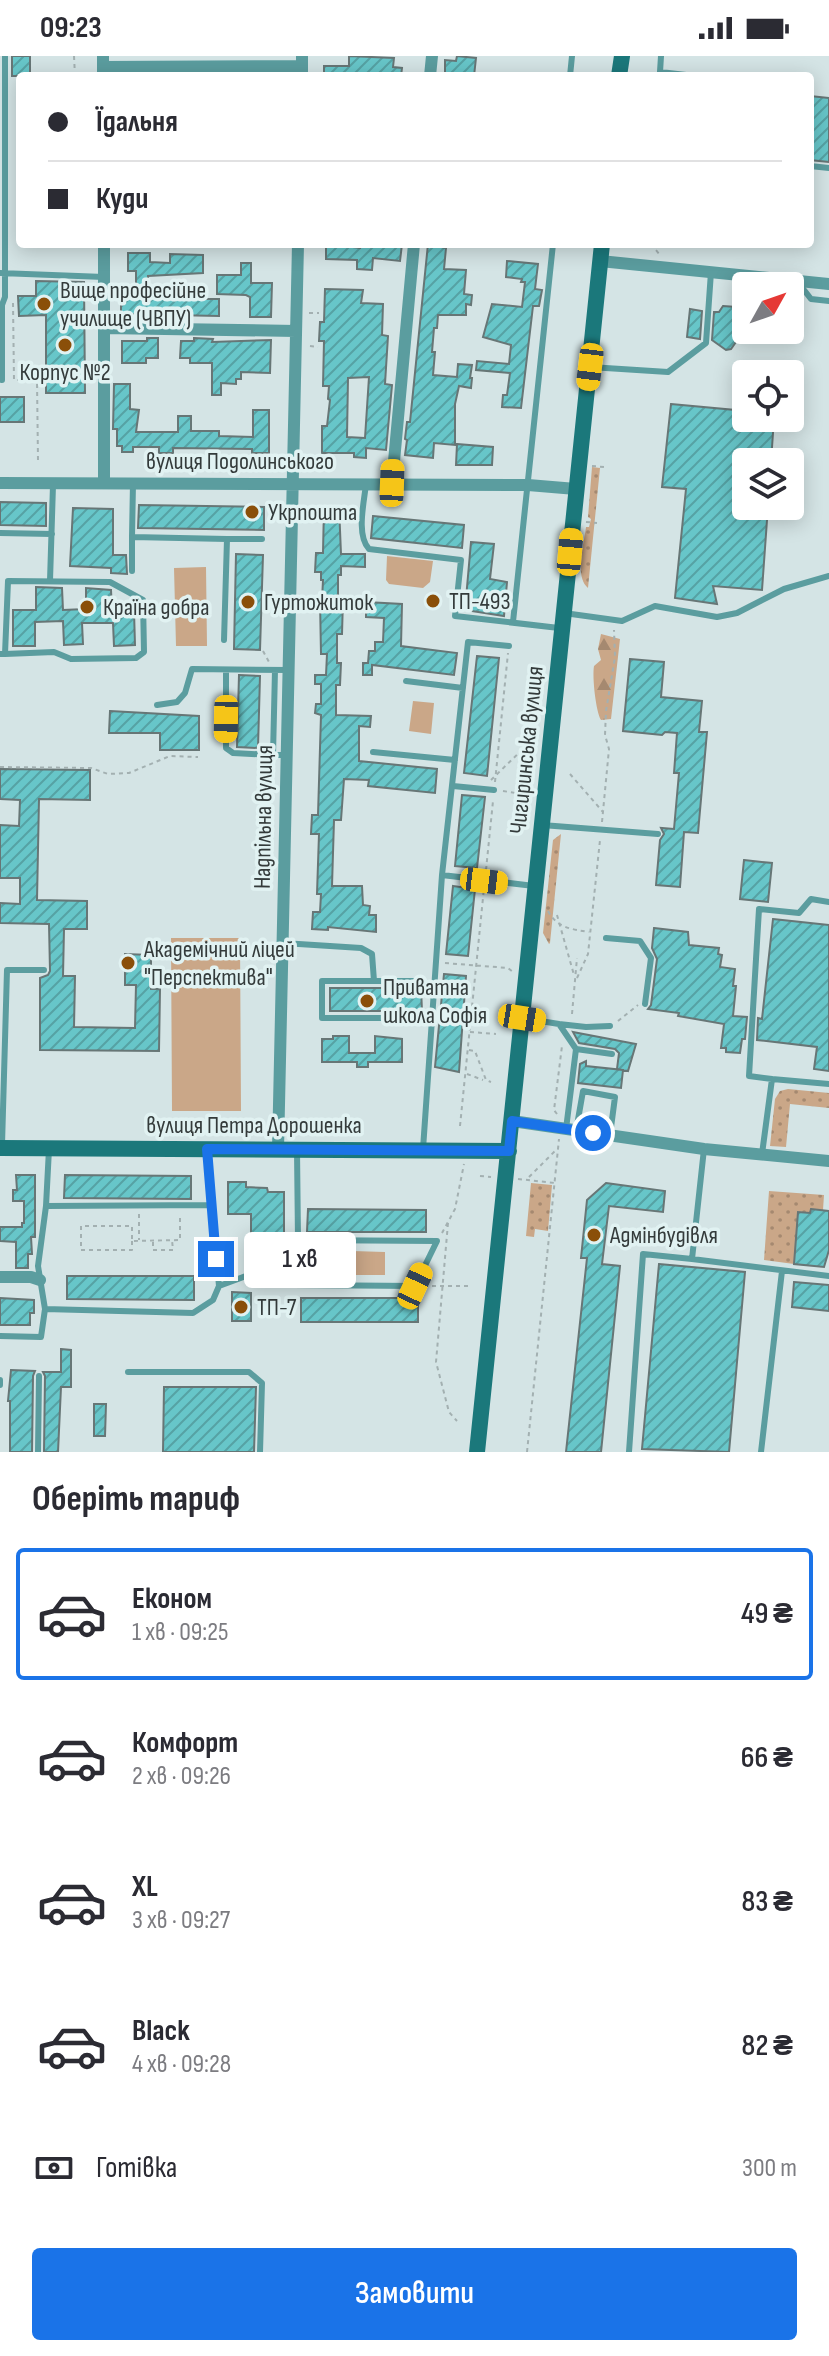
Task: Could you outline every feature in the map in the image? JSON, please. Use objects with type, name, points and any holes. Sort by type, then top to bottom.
[{"type":"main road","name":"Чигиринська вулиця","points":[[477,1452],[601,252]]},
{"type":"main road","name":"вулиця Петра Дорошенка","points":[[1,1148],[509,1151]]},
{"type":"street","points":[[103,66],[302,66]]},
{"type":"street","points":[[104,248],[104,483]]},
{"type":"street","name":"Надпільна вулиця","points":[[278,1150],[283,943],[280,755],[293,484],[298,248]]},
{"type":"street","points":[[392,483],[414,248]]},
{"type":"street","points":[[601,252],[732,274]]},
{"type":"street","points":[[804,282],[829,284]]},
{"type":"street","points":[[104,328],[296,331]]},
{"type":"street","name":"вулиця Подолинського","points":[[0,483],[392,483],[528,485],[576,489]]},
{"type":"street","points":[[512,1121],[704,1149],[829,1161]]},
{"type":"street","points":[[0,1277],[40,1280]]},
{"type":"lane","points":[[2,380],[5,56]]},
{"type":"lane","points":[[513,622],[553,248]]},
{"type":"lane","points":[[590,367],[668,372],[706,343],[711,272]]},
{"type":"lane","points":[[2,273],[104,277]]},
{"type":"lane","points":[[804,290],[811,299],[829,301]]},
{"type":"lane","points":[[50,581],[53,483]]},
{"type":"lane","points":[[132,571],[133,483]]},
{"type":"lane","points":[[366,484],[362,534],[367,548],[461,560],[455,616],[513,622],[622,621],[655,606],[717,617],[737,613],[784,589],[829,576]]},
{"type":"lane","points":[[0,533],[52,534]]},
{"type":"lane","points":[[132,537],[262,539]]},
{"type":"lane","points":[[224,640],[227,539]]},
{"type":"lane","points":[[8,581],[110,582],[143,600],[144,652],[136,658],[71,659],[54,652],[2,654],[8,581]]},
{"type":"lane","points":[[423,1149],[442,875],[468,642],[509,646]]},
{"type":"lane","points":[[157,705],[177,702],[185,693],[192,669],[282,670]]},
{"type":"lane","points":[[226,670],[226,748],[233,753],[280,755]]},
{"type":"lane","points":[[406,681],[463,688]]},
{"type":"lane","points":[[373,752],[455,760]]},
{"type":"lane","points":[[453,786],[494,790]]},
{"type":"lane","points":[[542,825],[658,834]]},
{"type":"lane","points":[[442,875],[535,895]]},
{"type":"lane","points":[[829,902],[811,899],[799,913],[759,909],[749,1076],[829,1084]]},
{"type":"lane","points":[[606,938],[640,941],[651,958],[645,1004]]},
{"type":"lane","points":[[283,943],[361,948],[372,954],[374,981]]},
{"type":"lane","points":[[1,1148],[7,970],[44,970]]},
{"type":"lane","points":[[421,981],[322,981],[322,1018],[432,1018]]},
{"type":"lane","points":[[522,1018],[566,1028],[610,1026]]},
{"type":"lane","points":[[566,1028],[576,1049],[567,1130]]},
{"type":"lane","points":[[576,1049],[612,1054]]},
{"type":"lane","points":[[762,1154],[772,1079]]},
{"type":"lane","points":[[567,1130],[583,1091],[615,1097],[610,1135]]},
{"type":"lane","points":[[0,1336],[41,1337],[45,1309],[38,1266],[49,1149]]},
{"type":"lane","points":[[45,1309],[193,1313],[213,1300],[219,1286],[207,1149]]},
{"type":"lane","points":[[692,1259],[704,1149]]},
{"type":"lane","points":[[297,1150],[298,1240],[294,1285],[415,1286],[437,1241],[298,1240]]},
{"type":"lane","points":[[46,1206],[212,1205]]},
{"type":"lane","points":[[629,1452],[643,1254],[829,1276]]},
{"type":"lane","points":[[219,1286],[297,1257]]},
{"type":"lane","points":[[761,1452],[782,1271]]},
{"type":"lane","points":[[128,1372],[249,1372],[262,1383],[260,1452]]},
{"type":"lane","points":[[38,1452],[39,1376]]},
{"type":"path","points":[[654,248],[664,259]]},
{"type":"path","points":[[13,304],[14,380],[37,380],[38,461]]},
{"type":"path","points":[[306,346],[318,347]]},
{"type":"path","points":[[273,477],[275,463]]},
{"type":"path","points":[[591,466],[604,467]]},
{"type":"path","points":[[585,522],[597,523]]},
{"type":"path","points":[[575,982],[588,954],[591,933],[609,749],[605,735],[615,657],[614,620]]},
{"type":"path","points":[[481,789],[527,745]]},
{"type":"path","points":[[0,767],[91,768],[108,774],[129,773],[170,756],[198,757]]},
{"type":"path","points":[[570,774],[603,812]]},
{"type":"path","points":[[494,790],[522,794]]},
{"type":"path","points":[[535,895],[560,926],[591,933]]},
{"type":"path","points":[[557,915],[575,976]]},
{"type":"path","points":[[529,1177],[558,1148],[567,1130],[554,1110],[566,1028],[571,1020],[577,958]]},
{"type":"path","points":[[437,962],[503,968]]},
{"type":"path","points":[[610,1026],[637,1006],[647,994]]},
{"type":"path","points":[[469,1032],[496,1034]]},
{"type":"path","points":[[468,1050],[476,1053],[486,1080]]},
{"type":"path","points":[[466,1073],[491,1082]]},
{"type":"path","points":[[527,1452],[558,1148]]},
{"type":"path","points":[[437,1241],[457,1202],[465,1155]]},
{"type":"path","points":[[480,1176],[491,1177]]},
{"type":"path","points":[[517,1179],[555,1183]]},
{"type":"path","points":[[139,1206],[139,1241]]},
{"type":"path","points":[[132,1241],[180,1240],[179,1206]]},
{"type":"path","points":[[448,1223],[436,1362],[447,1406],[457,1421]]},
{"type":"path","points":[[81,1226],[132,1226],[132,1241],[132,1250],[81,1250],[81,1226]]},
{"type":"path","points":[[153,1241],[153,1250],[173,1250],[172,1240]]},
{"type":"path","points":[[415,1286],[471,1286]]},
{"type":"green space","points":[[592,467],[600,468],[588,588],[581,568],[586,527],[589,527],[591,519],[588,517]]},
{"type":"green space","points":[[387,556],[433,561],[430,582],[423,588],[389,584],[386,580]]},
{"type":"green space","points":[[206,567],[207,646],[176,646],[174,568]]},
{"type":"green space","points":[[601,634],[620,639],[611,719],[601,720],[596,702],[594,666],[601,660],[598,649]]},
{"type":"green space","points":[[413,701],[434,703],[431,734],[409,731]]},
{"type":"green space","points":[[561,834],[549,944],[543,933],[553,840]]},
{"type":"green space","points":[[171,938],[240,938],[241,1111],[172,1111]]},
{"type":"green space","points":[[780,1091],[829,1093],[829,1108],[790,1104],[786,1147],[770,1146],[775,1099]]},
{"type":"green space","points":[[531,1183],[552,1185],[548,1231],[535,1229],[534,1237],[526,1236]]},
{"type":"green space","points":[[769,1191],[824,1195],[823,1210],[811,1209],[810,1213],[798,1213],[794,1264],[764,1260]]},
{"type":"green space","points":[[352,1251],[385,1252],[385,1275],[352,1275]]},
{"type":"building","points":[[12,56],[30,56],[30,72],[16,72],[16,76],[12,76]]},
{"type":"building","points":[[349,56],[394,58],[393,67],[402,68],[402,72],[324,72],[324,66],[349,66]]},
{"type":"building","points":[[457,56],[476,58],[474,72],[445,72],[445,60],[456,61]]},
{"type":"building","points":[[814,96],[829,98],[829,162],[814,160]]},
{"type":"building","points":[[326,248],[402,248],[400,261],[373,258],[372,270],[357,269],[357,260],[326,259]]},
{"type":"building","points":[[428,248],[446,248],[444,269],[466,270],[464,294],[472,295],[471,305],[466,304],[466,315],[438,315],[432,352],[435,352],[433,375],[457,377],[458,364],[472,365],[471,388],[459,386],[455,404],[455,445],[434,443],[433,458],[405,455],[407,422],[410,422]]},
{"type":"building","points":[[128,253],[150,253],[150,262],[170,263],[170,254],[203,255],[203,273],[148,276],[148,298],[171,299],[171,295],[190,295],[190,299],[219,299],[219,316],[121,314],[121,294],[136,295],[136,271],[128,271]]},
{"type":"building","points":[[507,261],[538,264],[535,289],[542,290],[539,306],[533,306],[521,408],[502,407],[510,373],[476,370],[477,361],[509,364],[511,345],[483,337],[492,304],[522,307],[525,282],[506,277]]},
{"type":"building","points":[[241,263],[251,263],[251,283],[272,283],[271,317],[250,317],[250,297],[246,295],[217,294],[217,275],[241,275]]},
{"type":"building","name":"Корпус №2","points":[[36,281],[84,282],[85,393],[46,393],[46,315],[19,316],[18,296],[36,296]]},
{"type":"building","points":[[325,289],[363,290],[361,303],[383,304],[382,335],[388,336],[385,384],[392,385],[386,450],[366,448],[366,458],[354,457],[354,453],[322,453],[322,426],[327,426],[330,400],[329,386],[323,386],[324,341],[319,341],[320,322],[324,322]],"holes":[[[369,377],[365,438],[347,437],[348,378]]]},
{"type":"building","points":[[723,306],[732,307],[732,344],[735,344],[731,349],[726,350],[712,340],[714,312],[719,312]]},
{"type":"building","points":[[690,309],[702,311],[700,339],[687,337]]},
{"type":"building","points":[[147,338],[158,338],[158,358],[146,358],[146,363],[122,363],[122,341],[147,341]]},
{"type":"building","points":[[194,338],[213,339],[212,342],[271,340],[270,373],[241,372],[241,379],[236,379],[236,384],[221,383],[221,395],[212,395],[212,363],[190,363],[190,358],[180,358],[181,341],[194,341]]},
{"type":"building","points":[[114,384],[130,384],[130,409],[139,410],[136,432],[178,432],[178,416],[191,416],[191,431],[219,431],[219,436],[253,437],[253,410],[269,410],[269,453],[252,453],[252,449],[173,448],[173,453],[159,453],[159,447],[133,447],[133,452],[122,452],[122,446],[117,446],[117,429],[113,429]]},
{"type":"building","points":[[0,397],[24,397],[24,422],[0,422]]},
{"type":"building","points":[[671,404],[732,410],[732,432],[773,432],[772,448],[732,448],[732,520],[767,520],[762,590],[713,586],[717,604],[675,598],[686,489],[662,487]]},
{"type":"building","points":[[457,444],[493,447],[492,465],[456,465]]},
{"type":"building","points":[[0,502],[46,503],[46,526],[0,525]]},
{"type":"building","points":[[139,505],[264,507],[264,530],[138,528]]},
{"type":"building","points":[[324,506],[339,506],[341,554],[365,554],[365,567],[341,566],[341,575],[338,575],[338,599],[343,599],[342,634],[337,634],[337,663],[341,663],[340,685],[336,685],[336,715],[371,716],[370,727],[359,726],[359,761],[437,769],[435,793],[368,786],[369,780],[344,779],[341,820],[334,820],[332,886],[362,886],[363,905],[370,906],[369,915],[376,915],[376,932],[328,927],[328,930],[312,929],[313,912],[320,912],[321,894],[317,894],[319,834],[311,834],[312,815],[318,815],[321,715],[315,713],[316,704],[321,704],[321,684],[315,684],[315,675],[326,675],[327,654],[321,654],[320,600],[323,580],[321,572],[315,572],[316,553],[323,553]]},
{"type":"building","points":[[73,508],[113,509],[113,555],[126,555],[127,574],[111,573],[111,568],[70,566]]},
{"type":"building","points":[[373,516],[464,525],[462,548],[371,538]]},
{"type":"building","points":[[471,542],[494,544],[490,579],[507,582],[504,616],[465,610]]},
{"type":"building","name":"Гуртожиток","points":[[236,554],[263,555],[260,650],[234,649]]},
{"type":"building","points":[[36,587],[62,588],[63,610],[86,609],[86,588],[111,590],[112,611],[134,611],[135,645],[114,646],[113,623],[82,623],[83,644],[64,645],[63,621],[35,622],[35,646],[13,646],[13,610],[36,610]]},
{"type":"building","points":[[366,602],[402,604],[401,646],[457,653],[454,675],[372,665],[372,675],[363,675],[363,663],[368,663],[369,651],[375,651],[375,642],[383,642],[384,618],[366,617]]},
{"type":"building","points":[[477,656],[499,658],[487,776],[464,773]]},
{"type":"building","points":[[630,659],[664,662],[661,697],[702,701],[699,732],[707,732],[698,833],[684,832],[680,887],[656,885],[660,840],[664,834],[661,828],[674,829],[679,773],[674,773],[677,733],[665,732],[662,735],[623,731]]},
{"type":"building","points":[[239,675],[260,676],[258,748],[237,747]]},
{"type":"building","points":[[110,711],[199,716],[199,750],[160,750],[160,733],[109,733]]},
{"type":"building","points":[[0,769],[90,770],[90,800],[39,799],[37,900],[87,901],[87,929],[64,929],[63,976],[75,976],[74,1027],[135,1028],[136,985],[125,985],[125,954],[151,955],[151,989],[160,989],[159,1051],[40,1050],[40,978],[50,971],[49,924],[0,923],[0,903],[20,904],[20,878],[0,878],[0,825],[19,826],[20,800],[0,799]]},
{"type":"building","points":[[462,795],[485,797],[477,868],[455,866]]},
{"type":"building","points":[[744,860],[772,863],[768,902],[740,899]]},
{"type":"building","points":[[453,886],[475,889],[468,956],[446,954]]},
{"type":"building","points":[[773,919],[829,925],[829,1071],[814,1069],[817,1047],[757,1040]]},
{"type":"building","points":[[654,928],[688,932],[689,945],[719,948],[718,954],[722,955],[720,967],[735,969],[733,1016],[747,1017],[740,1053],[726,1052],[726,1048],[721,1048],[724,1024],[648,1009],[657,959],[652,948]]},
{"type":"building","points":[[444,974],[466,976],[459,1072],[435,1067]]},
{"type":"building","points":[[330,988],[421,988],[422,1011],[330,1011]]},
{"type":"building","points":[[573,1032],[636,1044],[628,1071],[617,1069],[619,1053],[615,1049],[579,1043]]},
{"type":"building","points":[[333,1036],[349,1036],[349,1053],[375,1053],[375,1036],[402,1039],[402,1062],[368,1062],[368,1067],[357,1067],[357,1062],[322,1062],[322,1039],[333,1039]]},
{"type":"building","points":[[586,1061],[586,1066],[623,1070],[621,1088],[578,1083],[580,1064]]},
{"type":"building","points":[[16,1175],[35,1175],[35,1237],[31,1237],[32,1254],[28,1254],[28,1268],[16,1268],[16,1242],[0,1241],[0,1227],[22,1227],[24,1223],[24,1201],[13,1201],[13,1190],[17,1190]]},
{"type":"building","points":[[65,1175],[191,1176],[191,1199],[64,1198]]},
{"type":"building","points":[[228,1182],[246,1182],[246,1187],[284,1192],[284,1236],[251,1235],[251,1214],[228,1214]]},
{"type":"building","points":[[606,1183],[665,1191],[663,1212],[609,1206],[602,1264],[620,1266],[601,1452],[566,1452],[587,1258],[581,1258],[587,1200]]},
{"type":"building","points":[[308,1209],[426,1210],[426,1232],[307,1232]]},
{"type":"building","points":[[811,1209],[829,1211],[829,1250],[824,1267],[794,1264],[798,1212],[810,1213]]},
{"type":"building","points":[[659,1264],[745,1272],[729,1452],[642,1449]]},
{"type":"building","points":[[67,1276],[194,1276],[194,1300],[67,1299]]},
{"type":"building","points":[[794,1282],[829,1285],[829,1311],[792,1307]]},
{"type":"building","name":"ТП-7","points":[[232,1292],[251,1293],[251,1321],[232,1321]]},
{"type":"building","points":[[0,1298],[34,1300],[30,1325],[0,1325]]},
{"type":"building","points":[[301,1298],[418,1298],[418,1322],[301,1322]]},
{"type":"building","points":[[61,1349],[71,1350],[71,1387],[61,1387],[58,1452],[44,1452],[43,1372],[61,1372]]},
{"type":"building","points":[[11,1370],[35,1371],[32,1452],[10,1452],[8,1401]]},
{"type":"building","points":[[164,1387],[256,1387],[254,1452],[163,1452]]},
{"type":"building","points":[[94,1404],[106,1404],[105,1436],[94,1436]]},
{"type":"place","name":"Вище професійне училище (ЧВПУ)","points":[[44,304]]},
{"type":"place","name":"Корпус №2","points":[[65,345]]},
{"type":"place","name":"Укрпошта","points":[[252,512]]},
{"type":"place","name":"ТП-493","points":[[433,601]]},
{"type":"place","name":"Гуртожиток","points":[[248,602]]},
{"type":"place","name":"Країна добра","points":[[87,607]]},
{"type":"place","name":"Академічний ліцей \"Перспектива\"","points":[[128,963]]},
{"type":"place","name":"Приватна школа Софія","points":[[367,1001]]},
{"type":"place","name":"Адмінбудівля","points":[[594,1235]]},
{"type":"place","name":"ТП-7","points":[[241,1307]]},
{"type":"route","points":[[216,1259],[207,1149],[509,1151],[512,1121],[593,1133]]}]
